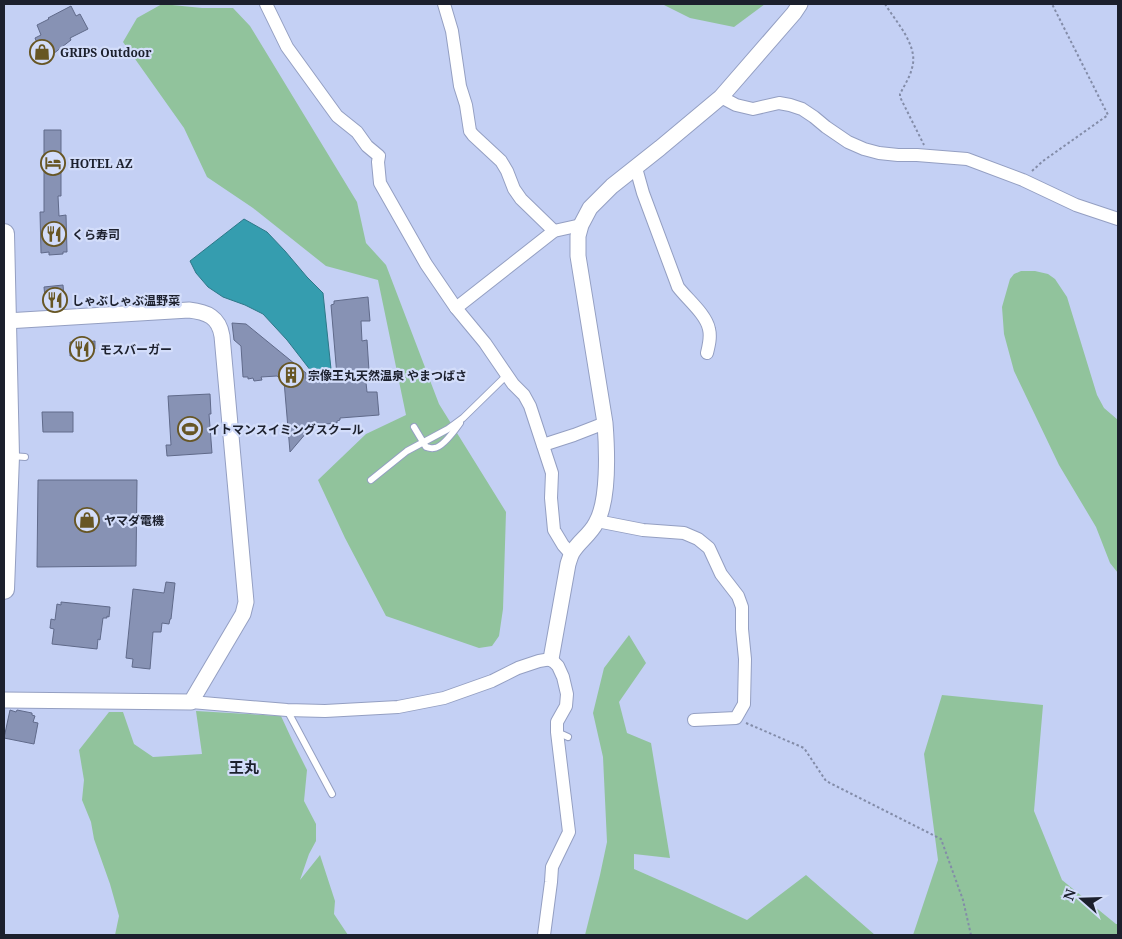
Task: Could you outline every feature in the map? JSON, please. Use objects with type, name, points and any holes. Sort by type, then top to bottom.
[{"type":"highway","points":[[4,234],[6,321],[17,457],[4,589]]},
{"type":"street","points":[[266,4],[287,47],[337,116],[357,132],[367,146],[379,156],[380,183],[418,250],[456,308],[485,343],[506,375],[524,395],[530,406],[552,473],[551,498],[554,530],[571,554]]},
{"type":"street","points":[[444,4],[452,31],[460,86],[466,105],[470,131],[476,139],[501,161],[514,189],[521,199],[554,231]]},
{"type":"street","points":[[551,659],[571,554],[592,531],[597,522],[605,494],[606,439],[578,256],[578,236],[581,225],[590,208],[612,186],[721,97],[800,4]]},
{"type":"street","points":[[721,97],[736,105],[753,109],[779,103],[802,109],[848,142],[879,153],[898,156],[917,155],[967,158],[1023,180],[1076,205],[1118,219]]},
{"type":"street","points":[[636,168],[643,193],[678,287],[707,321],[710,331],[707,353]]},
{"type":"street","points":[[456,308],[554,231],[581,225]]},
{"type":"street","points":[[6,321],[189,310],[201,311],[217,322],[222,336],[246,602],[244,614],[190,702]]},
{"type":"street","points":[[543,445],[574,436],[604,424]]},
{"type":"street","points":[[597,522],[643,530],[684,533],[698,539],[709,548],[720,574],[738,596],[742,607],[745,659],[744,704],[736,718],[694,720]]},
{"type":"street","points":[[4,700],[190,702],[287,710],[325,711],[398,707],[444,698],[492,681],[539,660],[551,659],[558,666],[567,694],[566,706],[557,722],[562,734],[569,832],[552,867],[544,935]]},
{"type":"lane","points":[[414,426],[426,447],[437,448],[463,418],[506,375]]},
{"type":"lane","points":[[371,480],[407,451],[448,429],[463,418]]},
{"type":"lane","points":[[287,710],[332,794]]},
{"type":"path","points":[[885,4],[910,42],[913,51],[913,68],[900,97],[929,156]]},
{"type":"path","points":[[1023,180],[1043,161],[1108,115],[1052,4]]},
{"type":"path","points":[[736,718],[804,748],[826,781],[941,839],[964,900],[971,935]]},
{"type":"shaded area","points":[[162,4],[202,8],[233,8],[250,26],[357,202],[366,243],[386,265],[439,404],[506,512],[503,609],[499,636],[492,646],[479,648],[386,616],[345,538],[318,480],[366,434],[406,415],[378,280],[326,266],[253,208],[207,177],[184,128],[123,42],[137,18]]},
{"type":"shaded area","points":[[662,4],[765,4],[734,27],[690,18]]},
{"type":"shaded area","points":[[244,219],[267,232],[323,293],[331,369],[311,371],[287,340],[263,314],[223,297],[208,287],[196,273],[190,261]]},
{"type":"shaded area","points":[[1021,271],[1035,271],[1048,274],[1055,279],[1067,297],[1097,395],[1104,408],[1118,420],[1118,573],[1110,563],[1096,527],[1059,465],[1014,371],[1004,334],[1002,307],[1010,279],[1014,274]]},
{"type":"shaded area","points":[[629,635],[646,663],[619,702],[627,733],[651,743],[670,858],[634,854],[634,869],[747,920],[806,875],[875,935],[585,935],[607,842],[603,757],[593,713],[604,668]]},
{"type":"shaded area","points":[[942,695],[1043,705],[1034,811],[1062,880],[1118,924],[1118,935],[913,935],[938,860],[924,754]]},
{"type":"shaded area","points":[[196,711],[281,716],[307,770],[304,801],[316,824],[316,841],[309,854],[300,880],[320,855],[335,901],[334,914],[348,935],[115,935],[119,916],[94,839],[91,822],[82,800],[84,780],[79,750],[109,712],[123,712],[134,744],[153,757],[202,754]]},
{"type":"building","points":[[71,6],[76,16],[80,14],[88,29],[70,38],[71,40],[44,61],[35,38],[41,35],[37,25]]},
{"type":"building","points":[[44,130],[61,130],[61,196],[58,196],[59,216],[66,215],[67,252],[63,252],[63,254],[49,255],[49,252],[41,253],[40,212],[44,212]]},
{"type":"building","name":"しゃぶしゃぶ温野菜","points":[[63,285],[65,307],[46,308],[44,287]]},
{"type":"building","name":"宗像王丸天然温泉 やまつばさ","points":[[368,297],[370,321],[361,321],[362,341],[367,340],[369,373],[365,373],[367,392],[377,392],[379,415],[340,418],[337,423],[313,425],[290,452],[284,381],[277,376],[261,377],[262,380],[254,381],[253,378],[243,377],[241,346],[234,340],[232,323],[246,324],[306,373],[306,379],[337,376],[331,305],[334,304],[334,301]]},
{"type":"building","name":"モスバーガー","points":[[87,338],[87,342],[95,341],[95,349],[92,349],[92,353],[70,356],[70,342],[75,342],[75,339]]},
{"type":"building","name":"イトマンスイミングスクール","points":[[210,394],[211,414],[209,414],[212,453],[167,456],[166,445],[171,445],[168,396]]},
{"type":"building","points":[[42,412],[73,412],[73,432],[43,432]]},
{"type":"building","name":"ヤマダ電機","points":[[38,480],[137,480],[136,566],[37,567]]},
{"type":"building","points":[[166,582],[175,583],[169,624],[162,623],[161,632],[153,632],[150,669],[132,667],[133,659],[126,658],[133,589],[164,593]]},
{"type":"building","points":[[61,602],[110,607],[109,617],[103,618],[97,649],[52,644],[54,629],[50,628],[51,619],[55,620],[57,604],[61,605]]},
{"type":"building","points":[[10,710],[32,713],[35,716],[33,722],[38,723],[34,744],[4,738]]},
{"type":"place","name":"GRIPS Outdoor","points":[[42,52]]},
{"type":"place","name":"HOTEL AZ","points":[[53,163]]},
{"type":"place","name":"くら寿司","points":[[54,234]]},
{"type":"place","name":"しゃぶしゃぶ温野菜","points":[[55,300]]},
{"type":"place","name":"モスバーガー","points":[[82,349]]},
{"type":"place","name":"宗像王丸天然温泉 やまつばさ","points":[[291,375]]},
{"type":"place","name":"イトマンスイミングスクール","points":[[190,429]]},
{"type":"place","name":"ヤマダ電機","points":[[87,520]]},
{"type":"district","name":"王丸","points":[[244,767]]}]
